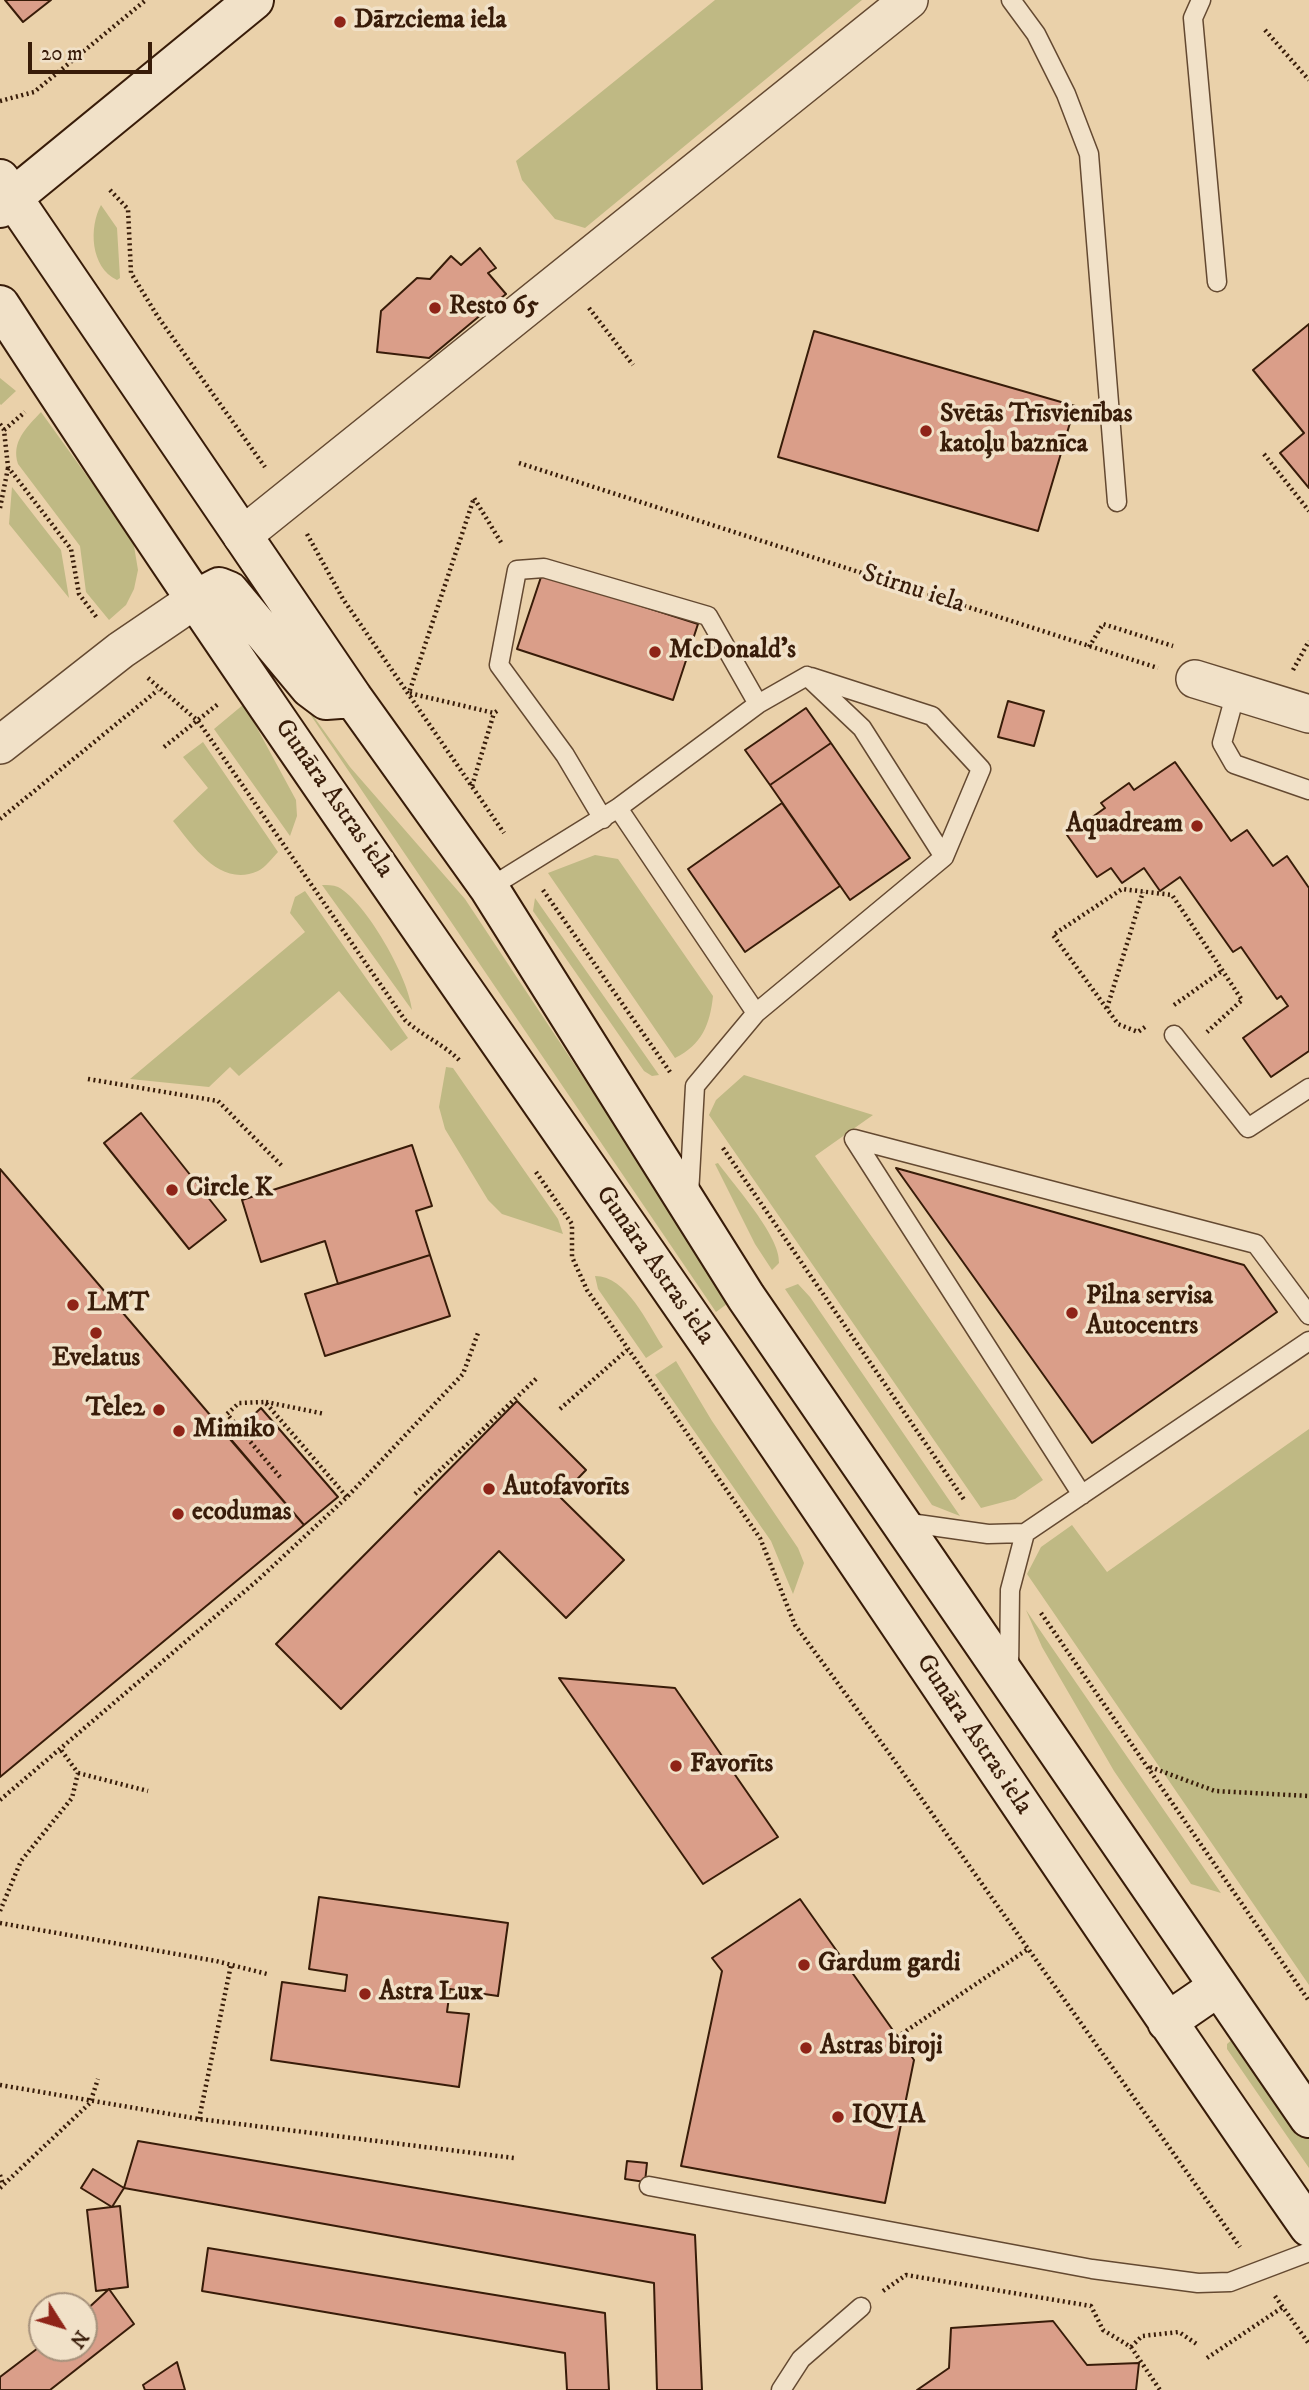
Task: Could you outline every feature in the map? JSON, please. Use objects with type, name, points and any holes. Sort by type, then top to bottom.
[{"type":"main road","points":[[254,0],[4,195],[353,698],[489,888],[746,1297],[1309,2118]]},
{"type":"main road","name":"Gunāra Astras iela","points":[[0,305],[196,599],[812,1495],[1167,2022],[1309,2227]]},
{"type":"main road","points":[[196,599],[219,587],[229,591],[310,688],[326,700],[353,698]]},
{"type":"main road","points":[[1167,2022],[1218,1987]]},
{"type":"street","points":[[242,536],[909,0]]},
{"type":"street","points":[[0,745],[121,650],[196,599]]},
{"type":"street","points":[[1195,679],[1309,714]]},
{"type":"lane","points":[[1011,0],[1036,34],[1066,94],[1089,154],[1117,502]]},
{"type":"lane","points":[[1201,0],[1193,18],[1217,282]]},
{"type":"lane","points":[[603,819],[565,754],[499,665],[517,570],[544,568],[708,616],[758,704]]},
{"type":"lane","points":[[807,676],[862,728],[944,857]]},
{"type":"lane","points":[[489,888],[603,819],[758,704],[807,676],[932,716],[981,769],[944,857],[756,1013],[695,1086],[696,1108],[688,1202]]},
{"type":"lane","points":[[1236,692],[1222,743],[1234,764],[1309,790]]},
{"type":"lane","points":[[618,808],[756,1013]]},
{"type":"lane","points":[[1178,1042],[1248,1128],[1309,1088]]},
{"type":"lane","points":[[1082,1495],[854,1139],[1256,1244],[1309,1315]]},
{"type":"lane","points":[[899,1522],[988,1534],[1025,1533],[1309,1341]]},
{"type":"lane","points":[[1009,1681],[1010,1590],[1025,1533]]},
{"type":"lane","points":[[649,2186],[1092,2269],[1198,2283],[1230,2282],[1309,2252]]},
{"type":"lane","points":[[781,2390],[801,2359],[861,2307]]},
{"type":"path","points":[[0,101],[34,92],[146,0]]},
{"type":"path","points":[[1265,30],[1309,80]]},
{"type":"path","points":[[110,190],[128,209],[131,274],[158,317],[288,500],[343,599],[988,1534]]},
{"type":"path","points":[[564,278],[633,365]]},
{"type":"path","points":[[4,430],[35,403]]},
{"type":"path","points":[[0,424],[4,430],[8,467],[0,508]]},
{"type":"path","points":[[1264,454],[1309,511]]},
{"type":"path","name":"Stirnu iela","points":[[519,463],[1195,679]]},
{"type":"path","points":[[8,467],[71,549],[79,594],[121,650],[158,690],[198,722],[405,1020],[419,1034],[450,1050],[463,1064]]},
{"type":"path","points":[[409,693],[474,498],[517,570]]},
{"type":"path","points":[[1289,681],[1309,641]]},
{"type":"path","points":[[0,818],[158,690]]},
{"type":"path","points":[[409,693],[494,713]]},
{"type":"path","points":[[164,747],[198,722],[224,698]]},
{"type":"path","points":[[472,786],[494,713],[503,707]]},
{"type":"path","points":[[1149,1024],[1138,1032],[1118,1024],[1054,935],[1122,889],[1172,895],[1242,1000],[1219,1025],[1178,1042]]},
{"type":"path","points":[[1107,1009],[1143,892]]},
{"type":"path","points":[[1170,1009],[1222,971]]},
{"type":"path","points":[[88,1079],[218,1101],[282,1166]]},
{"type":"path","points":[[531,1164],[572,1224],[572,1257],[587,1290],[760,1538],[795,1625],[821,1657],[1309,2344]]},
{"type":"path","points":[[0,1800],[258,1580],[347,1497],[463,1374],[478,1333]]},
{"type":"path","points":[[560,1409],[627,1350]]},
{"type":"path","points":[[415,1494],[538,1377]]},
{"type":"path","points":[[265,1402],[347,1497]]},
{"type":"path","points":[[280,1477],[227,1414],[239,1403],[265,1402],[325,1413]]},
{"type":"path","points":[[1014,1571],[1309,2001]]},
{"type":"path","points":[[61,1750],[78,1773],[148,1791]]},
{"type":"path","points":[[1149,1766],[1214,1791],[1309,1796]]},
{"type":"path","points":[[0,1911],[22,1861],[72,1798],[78,1773]]},
{"type":"path","points":[[0,1923],[267,1974]]},
{"type":"path","points":[[897,2037],[1028,1949]]},
{"type":"path","points":[[199,2119],[231,1965]]},
{"type":"path","points":[[1,2186],[90,2103],[98,2079]]},
{"type":"path","points":[[0,2085],[90,2103],[199,2119],[514,2158]]},
{"type":"path","points":[[0,2175],[1,2186]]},
{"type":"path","points":[[861,2307],[906,2275],[1091,2305],[1102,2330],[1131,2347],[1160,2390]]},
{"type":"path","points":[[1207,2358],[1283,2307]]},
{"type":"path","points":[[1131,2347],[1142,2336],[1180,2332],[1198,2345]]},
{"type":"shaded area","points":[[715,0],[862,0],[585,228],[555,219],[522,180],[516,161]]},
{"type":"shaded area","points":[[101,205],[117,228],[120,278],[117,280],[101,266],[94,246],[95,224]]},
{"type":"shaded area","points":[[0,378],[16,391],[1,405],[0,404]]},
{"type":"shaded area","points":[[41,412],[133,540],[138,570],[134,589],[126,605],[109,620],[86,592],[80,546],[18,464],[18,442]]},
{"type":"shaded area","points":[[12,487],[61,550],[69,598],[9,524]]},
{"type":"shaded area","points":[[278,667],[350,767],[465,899],[731,1301],[716,1312]]},
{"type":"shaded area","points":[[244,704],[296,800],[297,816],[290,836],[214,729]]},
{"type":"shaded area","points":[[203,742],[278,852],[258,871],[244,875],[220,869],[199,852],[173,821],[208,788],[183,757]]},
{"type":"shaded area","points":[[595,855],[618,859],[713,996],[710,1016],[703,1033],[692,1047],[675,1058],[548,873]]},
{"type":"shaded area","points":[[322,885],[338,887],[349,895],[373,924],[395,961],[412,1010]]},
{"type":"shaded area","points":[[305,891],[408,1038],[391,1051],[339,991],[239,1076],[230,1067],[209,1087],[130,1079],[305,932],[290,913],[295,897]]},
{"type":"shaded area","points":[[535,898],[659,1075],[652,1076],[644,1071],[533,911]]},
{"type":"shaded area","points":[[446,1067],[453,1068],[558,1219],[563,1234],[502,1214],[488,1200],[445,1129],[439,1107]]},
{"type":"shaded area","points":[[744,1075],[873,1115],[815,1156],[1043,1480],[1015,1499],[981,1508],[709,1115],[716,1100]]},
{"type":"shaded area","points":[[718,1163],[773,1240],[779,1263],[772,1270],[755,1244],[715,1164]]},
{"type":"shaded area","points":[[595,1276],[606,1278],[626,1292],[663,1347],[646,1358],[598,1289]]},
{"type":"shaded area","points":[[798,1284],[810,1297],[960,1516],[932,1505],[785,1289]]},
{"type":"shaded area","points":[[676,1361],[712,1421],[798,1548],[804,1563],[793,1594],[771,1541],[655,1375]]},
{"type":"shaded area","points":[[1309,1429],[1309,1985],[1027,1574],[1041,1547],[1072,1525],[1107,1572]]},
{"type":"shaded area","points":[[1026,1610],[1221,1893],[1191,1884],[1114,1771],[1042,1647]]},
{"type":"shaded area","points":[[1235,2037],[1241,2040],[1309,2139],[1309,2168],[1227,2049],[1227,2044]]},
{"type":"building","points":[[5,0],[51,0],[23,22]]},
{"type":"building","points":[[480,248],[496,268],[488,273],[506,294],[429,358],[377,352],[381,311],[417,278],[430,279],[451,256],[461,265]]},
{"type":"building","points":[[1309,324],[1309,488],[1280,453],[1304,433],[1253,370]]},
{"type":"building","name":"Svētās Trīsvienības katoļu baznīca","points":[[814,331],[1075,406],[1038,531],[778,457]]},
{"type":"building","points":[[542,574],[698,624],[673,700],[517,649]]},
{"type":"building","points":[[1008,701],[1044,711],[1034,746],[998,737]]},
{"type":"building","points":[[806,708],[831,743],[770,785],[745,750]]},
{"type":"building","points":[[831,743],[910,858],[850,900],[770,785]]},
{"type":"building","points":[[1175,762],[1231,841],[1247,830],[1273,866],[1287,856],[1309,888],[1309,1051],[1271,1077],[1243,1038],[1288,1006],[1281,996],[1277,999],[1241,947],[1233,952],[1180,877],[1160,891],[1144,868],[1122,883],[1111,868],[1097,877],[1067,835],[1105,808],[1101,803],[1129,783],[1134,790]]},
{"type":"building","points":[[782,803],[840,886],[745,952],[688,869]]},
{"type":"building","name":"Circle K","points":[[141,1113],[226,1220],[189,1249],[104,1143]]},
{"type":"building","points":[[412,1145],[432,1206],[416,1211],[430,1255],[338,1284],[325,1241],[261,1262],[242,1200]]},
{"type":"building","points":[[896,1168],[1244,1265],[1277,1312],[1092,1443]]},
{"type":"building","points":[[0,1169],[304,1525],[0,1777]]},
{"type":"building","points":[[430,1255],[450,1316],[325,1356],[305,1294]]},
{"type":"building","points":[[517,1401],[586,1470],[560,1497],[624,1560],[566,1618],[499,1551],[341,1709],[276,1644]]},
{"type":"building","points":[[261,1408],[338,1497],[304,1525],[229,1438]]},
{"type":"building","points":[[559,1678],[675,1688],[778,1837],[703,1884]]},
{"type":"building","name":"Astra Lux","points":[[319,1897],[508,1923],[498,1996],[450,1989],[447,2012],[469,2014],[459,2087],[271,2060],[282,1982],[345,1991],[347,1975],[309,1969]]},
{"type":"building","name":"Astras biroji","points":[[800,1899],[914,2060],[885,2203],[681,2166],[722,1971],[712,1958]]},
{"type":"building","points":[[138,2141],[695,2235],[702,2390],[657,2390],[654,2283],[124,2188]]},
{"type":"building","points":[[627,2161],[647,2163],[645,2182],[625,2179]]},
{"type":"building","points":[[93,2169],[124,2188],[112,2207],[81,2188]]},
{"type":"building","points":[[120,2206],[128,2287],[96,2291],[87,2210]]},
{"type":"building","points":[[208,2248],[605,2313],[609,2390],[567,2390],[565,2353],[202,2291]]},
{"type":"building","points":[[109,2289],[134,2324],[98,2352],[98,2299]]},
{"type":"building","points":[[1053,2321],[1087,2365],[1139,2363],[1136,2390],[917,2390],[949,2368],[951,2328]]},
{"type":"building","points":[[28,2356],[28,2362],[86,2362],[50,2390],[0,2390],[0,2377]]},
{"type":"building","points":[[177,2362],[185,2390],[145,2390],[143,2385]]},
{"type":"place","name":"Dārzciema iela","points":[[340,22]]},
{"type":"place","name":"Resto 65","points":[[435,308]]},
{"type":"place","name":"Svētās Trīsvienības katoļu baznīca","points":[[926,431]]},
{"type":"place","name":"McDonald's","points":[[655,652]]},
{"type":"place","name":"Aquadream","points":[[1197,826]]},
{"type":"place","name":"Circle K","points":[[172,1190]]},
{"type":"place","name":"LMT","points":[[73,1305]]},
{"type":"place","name":"Pilna servisa Autocentrs","points":[[1072,1313]]},
{"type":"place","name":"Evelatus","points":[[96,1333]]},
{"type":"place","name":"Tele2","points":[[159,1410]]},
{"type":"place","name":"Mimiko","points":[[179,1431]]},
{"type":"place","name":"Autofavorīts","points":[[489,1489]]},
{"type":"place","name":"ecodumas","points":[[178,1514]]},
{"type":"place","name":"Favorīts","points":[[676,1766]]},
{"type":"place","name":"Gardum gardi","points":[[804,1965]]},
{"type":"place","name":"Astra Lux","points":[[365,1994]]},
{"type":"place","name":"Astras biroji","points":[[806,2048]]},
{"type":"place","name":"IQVIA","points":[[838,2117]]}]
